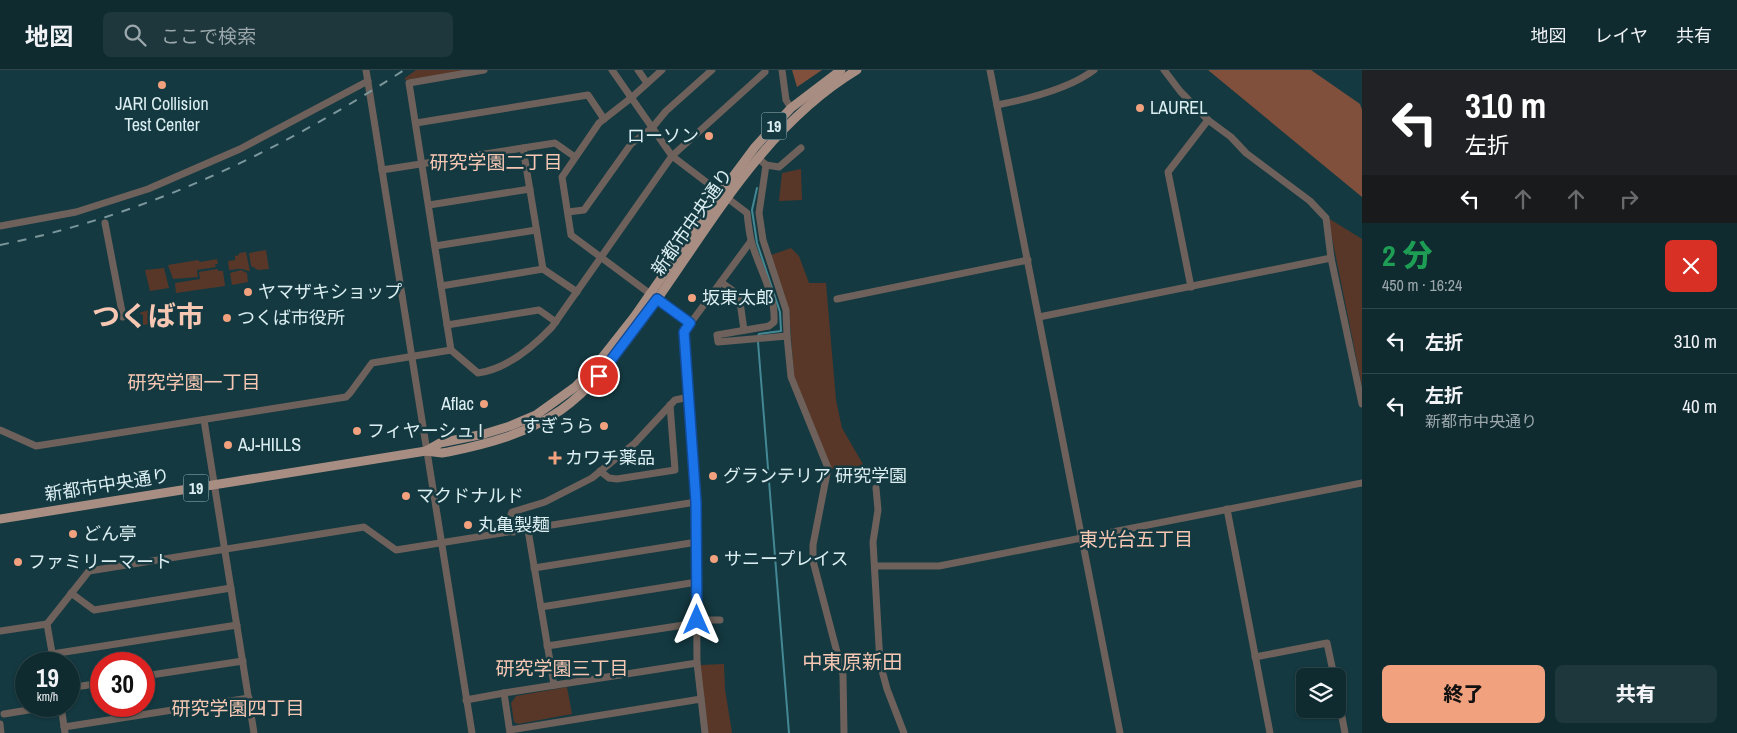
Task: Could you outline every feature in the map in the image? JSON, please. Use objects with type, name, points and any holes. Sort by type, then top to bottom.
[{"type":"main road","name":"新都市中央通り","points":[[0,519],[426,451],[442,453],[490,443],[538,424],[561,410],[599,376],[657,299],[755,147],[791,108],[841,70]]},
{"type":"main road","name":"新都市中央通り","points":[[426,451],[440,443],[484,434],[536,415],[575,387],[593,369],[628,324],[723,196],[788,125],[814,100],[858,70]]},
{"type":"street","points":[[366,70],[472,733]]},
{"type":"street","points":[[484,70],[409,83],[451,350],[478,373],[493,369],[521,355],[540,340],[556,322],[672,156],[765,70]]},
{"type":"street","points":[[612,70],[672,156],[747,213],[751,241],[775,310],[774,322],[769,326],[717,335],[718,342],[787,336]]},
{"type":"street","points":[[638,70],[647,83]]},
{"type":"street","points":[[650,292],[571,235],[562,177],[599,124],[662,70]]},
{"type":"street","points":[[568,212],[584,210],[631,144],[652,128],[666,111],[712,70]]},
{"type":"street","points":[[782,70],[786,100],[791,108]]},
{"type":"street","points":[[990,70],[1120,733]]},
{"type":"street","points":[[997,105],[1043,93],[1073,82],[1094,70]]},
{"type":"street","points":[[1164,70],[1180,91],[1208,120],[1231,137],[1246,153],[1310,201],[1326,218],[1331,258],[1362,404]]},
{"type":"street","points":[[0,226],[76,212],[148,189],[240,149],[368,81]]},
{"type":"street","points":[[416,123],[588,95],[604,119]]},
{"type":"street","points":[[1191,287],[1168,172],[1208,120]]},
{"type":"street","points":[[382,170],[555,143],[575,157]]},
{"type":"street","points":[[523,148],[543,269]]},
{"type":"street","points":[[758,158],[766,165],[779,167],[801,148]]},
{"type":"street","points":[[766,165],[759,214],[763,240],[786,310],[791,376],[828,468],[812,545],[813,560],[843,676],[844,733]]},
{"type":"street","points":[[428,205],[530,189]]},
{"type":"street","points":[[105,223],[123,317]]},
{"type":"street","points":[[435,246],[536,230]]},
{"type":"street","points":[[705,733],[697,663],[696,502],[684,332],[751,241]]},
{"type":"street","points":[[1039,317],[1331,258]]},
{"type":"street","points":[[837,300],[1028,260]]},
{"type":"street","points":[[441,286],[543,269],[577,292]]},
{"type":"street","points":[[721,282],[739,295],[744,330]]},
{"type":"street","points":[[657,299],[690,323]]},
{"type":"street","points":[[447,325],[540,310],[556,322]]},
{"type":"street","points":[[0,430],[36,446],[346,397],[372,363],[451,350]]},
{"type":"street","points":[[513,532],[510,517],[512,512],[565,493],[592,478],[635,443],[674,400],[689,397]]},
{"type":"street","points":[[600,471],[609,478],[617,478],[675,470],[670,405]]},
{"type":"street","points":[[204,420],[254,733]]},
{"type":"street","points":[[875,566],[940,566],[1362,483]]},
{"type":"street","points":[[876,488],[878,510],[873,542],[880,663],[887,689],[904,733]]},
{"type":"street","points":[[0,631],[47,624],[89,571],[364,527],[396,550],[696,502]]},
{"type":"street","points":[[1227,509],[1270,733]]},
{"type":"street","points":[[528,530],[554,685]]},
{"type":"street","points":[[534,568],[697,542]]},
{"type":"street","points":[[541,607],[697,582]]},
{"type":"street","points":[[72,593],[94,610],[231,588]]},
{"type":"street","points":[[547,646],[717,617]]},
{"type":"street","points":[[47,624],[52,652]]},
{"type":"street","points":[[64,652],[237,624]]},
{"type":"street","points":[[1255,657],[1327,643],[1332,668]]},
{"type":"street","points":[[155,674],[243,661]]},
{"type":"street","points":[[466,700],[697,663]]},
{"type":"street","points":[[504,693],[510,732],[701,699]]},
{"type":"street","points":[[62,717],[64,730],[249,698]]},
{"type":"street","points":[[4,714],[15,712]]},
{"type":"street","points":[[1342,718],[1345,733]]},
{"type":"street","points":[[0,724],[1,733]]},
{"type":"shaded area","points":[[416,70],[472,70],[405,80]]},
{"type":"shaded area","points":[[792,70],[822,70],[797,87]]},
{"type":"shaded area","points":[[1208,70],[1311,70],[1360,104],[1362,110],[1362,197]]},
{"type":"shaded area","points":[[801,169],[802,200],[779,201],[782,173]]},
{"type":"shaded area","points":[[1328,218],[1362,239],[1362,386]]},
{"type":"shaded area","points":[[791,248],[799,256],[809,283],[826,283],[836,400],[842,428],[864,466],[830,469],[794,376],[789,310],[771,255]]},
{"type":"shaded area","points":[[266,250],[269,269],[258,270],[251,266],[249,253]]},
{"type":"shaded area","points":[[246,252],[250,271],[240,269],[229,270],[228,261],[235,260],[235,256],[239,255],[239,253]]},
{"type":"shaded area","points":[[217,259],[218,264],[215,264],[216,267],[197,270],[198,277],[173,279],[168,265],[198,260],[200,262]]},
{"type":"shaded area","points":[[164,268],[169,288],[150,291],[145,270]]},
{"type":"shaded area","points":[[217,269],[223,271],[225,286],[176,293],[175,283],[200,279],[199,272]]},
{"type":"shaded area","points":[[241,270],[247,273],[248,282],[232,285],[230,273]]},
{"type":"shaded area","points":[[152,309],[155,311],[156,323],[143,325],[143,315],[139,313]]},
{"type":"shaded area","points":[[724,664],[725,689],[732,733],[708,733],[700,665]]},
{"type":"shaded area","points":[[567,687],[572,714],[518,724],[514,722],[511,703],[516,696]]},
{"type":"waterway","points":[[757,188],[752,210],[757,243],[780,312],[781,331],[759,334],[757,337]]},
{"type":"waterway","points":[[758,342],[789,733]]},
{"type":"railway","points":[[0,245],[107,217],[210,177],[309,128],[404,70]]},
{"type":"place","name":"JARI Collision Test Center","points":[[162,85]]},
{"type":"place","name":"LAUREL","points":[[1140,108]]},
{"type":"place","name":"ローソン","points":[[709,136]]},
{"type":"place","name":"ヤマザキショップ","points":[[248,292]]},
{"type":"place","name":"坂東太郎","points":[[692,298]]},
{"type":"place","name":"つくば市役所","points":[[227,318]]},
{"type":"place","name":"Aflac","points":[[484,404]]},
{"type":"place","name":"すぎうら","points":[[604,426]]},
{"type":"place","name":"フィヤーシュ I","points":[[357,431]]},
{"type":"place","name":"AJ-HILLS","points":[[228,445]]},
{"type":"place","name":"カワチ薬品","points":[[555,458]]},
{"type":"place","name":"グランテリア 研究学園","points":[[713,476]]},
{"type":"place","name":"マクドナルド","points":[[406,496]]},
{"type":"place","name":"丸亀製麺","points":[[468,525]]},
{"type":"place","name":"どん亭","points":[[73,534]]},
{"type":"place","name":"サニープレイス","points":[[714,559]]},
{"type":"place","name":"ファミリーマート","points":[[18,562]]},
{"type":"district","name":"研究学園二丁目","points":[[496,162]]},
{"type":"district","name":"つくば市","points":[[148,316]]},
{"type":"district","name":"研究学園一丁目","points":[[194,382]]},
{"type":"district","name":"東光台五丁目","points":[[1136,539]]},
{"type":"district","name":"中東原新田","points":[[852,662]]},
{"type":"district","name":"研究学園三丁目","points":[[562,668]]},
{"type":"district","name":"研究学園四丁目","points":[[238,708]]},
{"type":"route","points":[[599,376],[657,299],[690,323],[684,332],[696,502],[697,620]]}]
